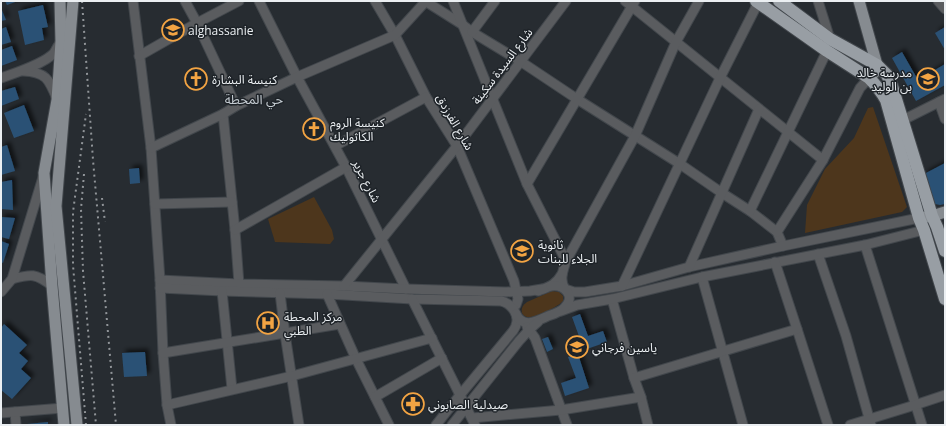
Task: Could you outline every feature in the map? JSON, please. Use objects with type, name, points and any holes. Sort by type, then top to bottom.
[{"type":"highway","points":[[779,1],[830,39],[877,65],[887,75],[938,222],[945,251]]},
{"type":"highway","points":[[757,2],[827,51],[869,78],[881,91],[886,100],[919,218],[945,299]]},
{"type":"main road","points":[[60,1],[61,42],[57,100],[44,173],[64,425]]},
{"type":"main road","points":[[73,1],[56,206],[76,425]]},
{"type":"main road","points":[[859,1],[877,65],[874,73],[869,78]]},
{"type":"main road","points":[[924,230],[938,222],[945,212]]},
{"type":"main road","points":[[919,218],[938,222]]},
{"type":"street","points":[[133,1],[151,148],[163,353],[170,425]]},
{"type":"street","points":[[185,1],[236,106]]},
{"type":"street","points":[[139,56],[197,23],[240,1]]},
{"type":"street","name":"شارع جرير","points":[[259,1],[297,77],[346,167],[406,289]]},
{"type":"street","name":"شارع الفرزدق","points":[[375,1],[395,35],[426,97],[457,146],[514,281],[518,299],[515,310],[518,318],[513,331],[434,425]]},
{"type":"street","points":[[151,148],[297,77],[395,35],[425,1],[750,210],[777,232],[783,246]]},
{"type":"street","points":[[453,1],[527,184],[566,261]]},
{"type":"street","points":[[472,32],[495,1]]},
{"type":"street","name":"شارع السيدة سكينة","points":[[344,286],[457,146],[566,1]]},
{"type":"street","points":[[561,311],[568,304],[569,299],[562,282],[566,261],[635,136],[676,42],[699,1]]},
{"type":"street","points":[[818,1],[830,39]]},
{"type":"street","points":[[938,1],[945,9]]},
{"type":"street","points":[[622,286],[757,2]]},
{"type":"street","points":[[527,184],[631,3],[720,78],[823,160]]},
{"type":"street","points":[[1,78],[22,71],[46,59],[54,53],[61,42]]},
{"type":"street","points":[[750,210],[827,51]]},
{"type":"street","points":[[22,71],[33,71],[42,75],[50,82],[57,100]]},
{"type":"street","points":[[777,232],[823,160],[860,88],[869,78]]},
{"type":"street","points":[[335,146],[426,97]]},
{"type":"street","points":[[903,120],[942,101],[945,119]]},
{"type":"street","points":[[689,267],[760,109]]},
{"type":"street","points":[[223,114],[239,284]]},
{"type":"street","points":[[235,230],[346,167]]},
{"type":"street","points":[[1,292],[12,279],[44,173]]},
{"type":"street","points":[[155,204],[232,202]]},
{"type":"street","points":[[516,305],[519,300],[524,297],[556,285],[574,292],[602,290],[622,286],[689,267],[919,218]]},
{"type":"street","points":[[518,318],[530,323],[577,305],[612,299],[702,277],[865,245],[924,230]]},
{"type":"street","points":[[865,245],[922,425]]},
{"type":"street","points":[[818,254],[846,336],[870,422]]},
{"type":"street","points":[[775,262],[828,425]]},
{"type":"street","points":[[160,284],[344,286],[517,292],[547,288],[557,282],[563,273]]},
{"type":"street","points":[[12,279],[36,275],[44,279],[52,286]]},
{"type":"street","points":[[702,277],[743,425]]},
{"type":"street","points":[[514,281],[518,287],[530,291]]},
{"type":"street","points":[[160,284],[222,291],[501,301],[506,302],[510,306],[535,338]]},
{"type":"street","points":[[222,291],[232,389]]},
{"type":"street","points":[[280,293],[299,425]]},
{"type":"street","points":[[327,294],[389,425]]},
{"type":"street","points":[[412,299],[473,422],[641,397]]},
{"type":"street","points":[[612,299],[648,425]]},
{"type":"street","points":[[452,425],[519,341],[542,319]]},
{"type":"street","points":[[542,319],[535,328],[534,334],[567,425]]},
{"type":"street","points":[[163,353],[340,324]]},
{"type":"street","points":[[634,378],[797,329]]},
{"type":"street","points":[[167,405],[292,376],[432,338]]},
{"type":"street","points":[[375,397],[442,358]]},
{"type":"street","points":[[850,425],[870,422],[945,395]]},
{"type":"street","points":[[1,413],[63,408]]},
{"type":"street","points":[[15,412],[16,425]]},
{"type":"shaded area","points":[[873,107],[907,207],[902,212],[805,233],[807,205],[825,169],[854,138],[868,108]]},
{"type":"shaded area","points":[[314,197],[332,230],[334,239],[330,244],[275,242],[268,219]]},
{"type":"shaded area","points":[[552,291],[559,292],[563,296],[563,301],[545,312],[534,316],[527,317],[523,315],[523,305]]},
{"type":"building","points":[[5,1],[18,1],[7,5]]},
{"type":"building","points":[[43,5],[48,27],[42,28],[44,40],[25,45],[18,11]]},
{"type":"building","points":[[1,8],[6,20],[1,21]]},
{"type":"building","points":[[6,27],[11,42],[1,45],[1,29]]},
{"type":"building","points":[[945,27],[945,50],[935,33]]},
{"type":"building","points":[[12,46],[17,60],[1,66],[1,50]]},
{"type":"building","points":[[902,52],[918,80],[945,64],[945,85],[916,101],[892,58]]},
{"type":"building","points":[[15,87],[19,99],[1,106],[1,91]]},
{"type":"building","points":[[24,105],[34,131],[14,138],[4,113]]},
{"type":"building","points":[[7,145],[15,171],[1,175],[1,147]]},
{"type":"building","points":[[945,163],[945,204],[940,205],[935,204],[924,174]]},
{"type":"building","points":[[139,168],[140,183],[130,184],[129,169]]},
{"type":"building","points":[[12,180],[13,210],[1,209],[1,182]]},
{"type":"building","points":[[1,217],[15,218],[9,239],[1,237]]},
{"type":"building","points":[[1,241],[9,244],[3,263],[1,262]]},
{"type":"building","points":[[580,314],[588,336],[603,331],[607,342],[584,350],[572,317]]},
{"type":"building","points":[[4,324],[27,345],[19,353],[28,361],[21,369],[31,378],[12,399],[1,390],[1,328]]},
{"type":"building","points":[[548,337],[553,349],[547,352],[542,339]]},
{"type":"building","points":[[145,352],[147,376],[124,377],[122,353]]},
{"type":"building","points":[[578,354],[589,388],[565,396],[561,383],[576,378],[568,357]]},
{"type":"building","points":[[48,422],[48,425],[27,425],[27,424]]},
{"type":"railway","points":[[82,1],[93,160],[116,425]]},
{"type":"railway","points":[[86,114],[73,212],[73,265],[86,425]]},
{"type":"railway","points":[[84,174],[81,209],[83,271],[96,425]]},
{"type":"railway","points":[[102,198],[105,222]]},
{"type":"place","name":"alghassanie","points":[[173,30]]},
{"type":"place","name":"كنيسة البشارة","points":[[196,79]]},
{"type":"place","name":"مدرسة خالد بن الوليد","points":[[928,79]]},
{"type":"place","name":"كنيسة الروم الكاثوليك","points":[[314,129]]},
{"type":"place","name":"ثانوية الجلاء للبنات","points":[[522,251]]},
{"type":"place","name":"مركز المحطة الطبي","points":[[268,323]]},
{"type":"place","name":"ياسين فرجاني","points":[[577,347]]},
{"type":"place","name":"صيدلية الصابوني","points":[[413,404]]},
{"type":"district","name":"حي المحطة","points":[[254,99]]}]
